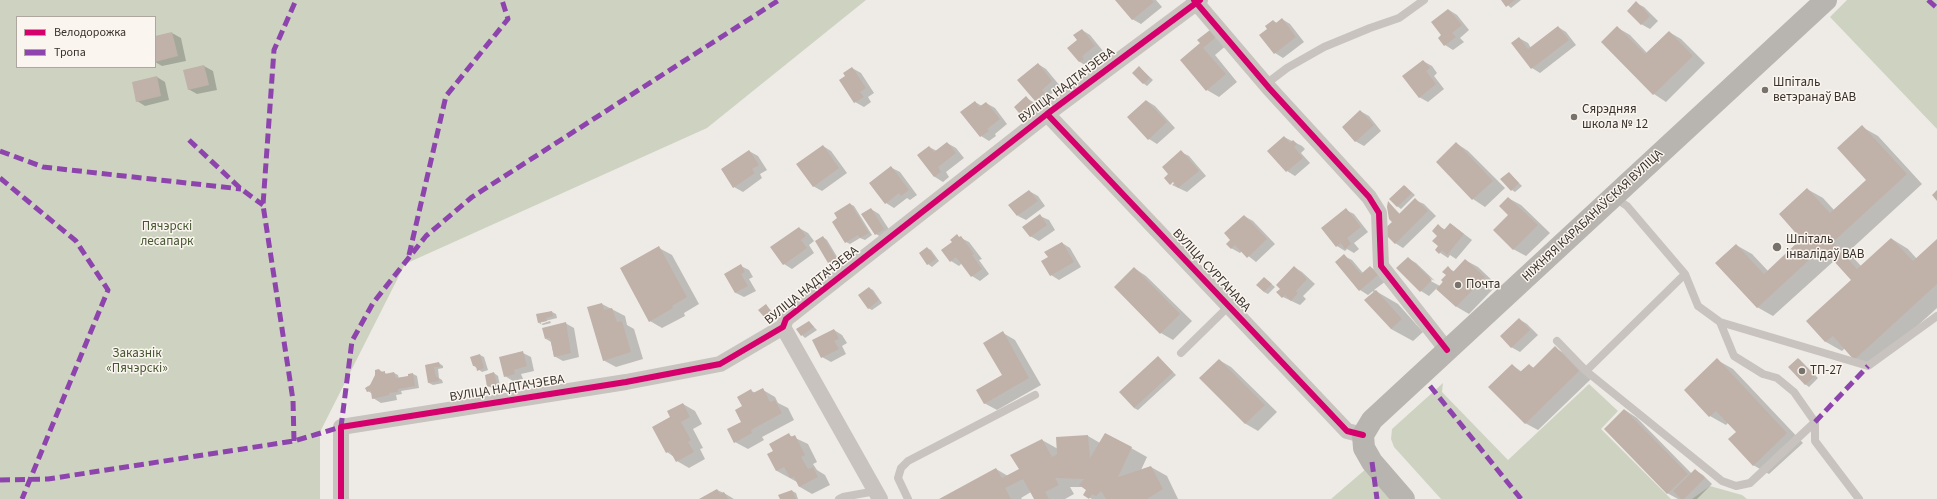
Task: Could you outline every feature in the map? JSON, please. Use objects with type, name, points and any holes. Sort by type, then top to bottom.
[{"type":"main road","name":"НІЖНЯЯ КАРАБАНАЎСКАЯ ВУЛІЦА","points":[[1363,435],[1372,420],[1826,0]]},
{"type":"main road","points":[[1363,435],[1364,448],[1372,462],[1404,499]]},
{"type":"street","points":[[1196,1],[1266,84],[1369,197],[1379,213],[1380,266],[1447,350]]},
{"type":"street","name":"ВУЛІЦА НАДТАЧЭЕВА","points":[[341,499],[341,427],[618,383],[720,364],[783,326],[786,319],[1047,114],[1196,1]]},
{"type":"street","name":"ВУЛІЦА СУРГАНАВА","points":[[1047,114],[1347,431],[1363,435]]},
{"type":"street","points":[[783,326],[878,495]]},
{"type":"lane","points":[[1266,84],[1287,68],[1324,47],[1399,18],[1424,0]]},
{"type":"lane","points":[[1614,197],[1626,206],[1685,274],[1698,306],[1720,322],[1868,366],[1937,316]]},
{"type":"lane","points":[[1586,371],[1685,274]]},
{"type":"lane","points":[[1181,352],[1229,306]]},
{"type":"lane","points":[[1720,322],[1734,356],[1763,374],[1776,378],[1794,392],[1815,422],[1815,441],[1859,499]]},
{"type":"lane","points":[[1556,340],[1586,371],[1722,481],[1736,486],[1750,483],[1815,422]]},
{"type":"lane","points":[[908,499],[898,478],[901,468],[908,461],[1035,395]]},
{"type":"lane","points":[[839,499],[844,497],[878,495]]},
{"type":"green space","name":"Пячэрскі лесапарк","points":[[0,0],[866,0],[707,128],[405,264],[320,432],[320,499],[0,499]]},
{"type":"green space","points":[[1847,0],[1937,0],[1937,129],[1830,17]]},
{"type":"green space","points":[[1443,383],[1442,392],[1508,460],[1589,384],[1618,411],[1601,429],[1671,499],[1441,499],[1394,447],[1391,439],[1392,429]]},
{"type":"green space","points":[[1367,468],[1396,499],[1331,499]]},
{"type":"green space","points":[[1710,486],[1742,495],[1747,499],[1692,499]]},
{"type":"building","points":[[1115,0],[1152,0],[1154,2],[1132,20]]},
{"type":"building","points":[[1501,0],[1515,0],[1506,7]]},
{"type":"building","points":[[1636,1],[1650,16],[1641,25],[1627,11]]},
{"type":"building","points":[[1448,9],[1462,25],[1452,33],[1456,37],[1444,46],[1438,38],[1441,35],[1431,22]]},
{"type":"building","points":[[1282,18],[1296,37],[1274,54],[1259,35],[1267,29],[1265,26],[1273,20],[1276,23]]},
{"type":"building","points":[[1558,26],[1569,40],[1531,69],[1511,43],[1519,37],[1528,49]]},
{"type":"building","points":[[1617,26],[1645,54],[1669,31],[1693,56],[1653,95],[1601,42]]},
{"type":"building","points":[[1082,29],[1095,46],[1082,56],[1084,59],[1079,62],[1067,48],[1077,40],[1073,35]]},
{"type":"building","points":[[1210,30],[1216,37],[1203,48],[1226,74],[1206,91],[1180,60],[1200,43],[1197,40]]},
{"type":"building","points":[[172,32],[178,56],[156,62],[156,36]]},
{"type":"building","points":[[1423,60],[1430,68],[1426,71],[1436,84],[1419,98],[1402,76]]},
{"type":"building","points":[[1038,63],[1052,81],[1042,90],[1044,93],[1035,101],[1017,80]]},
{"type":"building","points":[[204,65],[209,85],[188,90],[183,70]]},
{"type":"building","points":[[1139,66],[1150,78],[1143,84],[1132,73]]},
{"type":"building","points":[[852,67],[866,88],[860,92],[864,97],[854,103],[839,80],[845,76],[843,73]]},
{"type":"building","points":[[157,76],[161,96],[136,102],[132,82]]},
{"type":"building","points":[[1026,96],[1037,109],[1024,119],[1014,107]]},
{"type":"building","points":[[1146,100],[1167,122],[1148,140],[1127,117]]},
{"type":"building","points":[[975,101],[979,107],[986,102],[1000,119],[987,129],[989,131],[980,137],[960,112]]},
{"type":"building","points":[[1360,110],[1374,125],[1355,142],[1342,127]]},
{"type":"building","points":[[1862,125],[1907,174],[1833,242],[1857,269],[1891,238],[1913,261],[1937,239],[1937,284],[1854,360],[1833,336],[1825,342],[1806,321],[1851,280],[1822,248],[1757,308],[1715,263],[1736,244],[1764,274],[1801,239],[1779,214],[1807,188],[1830,213],[1866,180],[1837,148]]},
{"type":"building","points":[[1284,136],[1290,143],[1293,140],[1297,144],[1294,147],[1303,158],[1286,172],[1267,151]]},
{"type":"building","points":[[947,142],[956,153],[938,167],[941,172],[934,177],[917,155],[929,146],[934,152]]},
{"type":"building","points":[[1456,142],[1493,181],[1472,200],[1436,162]]},
{"type":"building","points":[[823,145],[839,168],[813,187],[796,164]]},
{"type":"building","points":[[749,150],[759,165],[752,169],[755,173],[733,188],[721,169]]},
{"type":"building","points":[[1181,150],[1199,171],[1178,188],[1173,182],[1170,185],[1164,178],[1168,174],[1162,167]]},
{"type":"building","points":[[891,166],[909,190],[901,196],[899,193],[885,204],[869,183]]},
{"type":"building","points":[[1509,172],[1519,183],[1511,191],[1500,179]]},
{"type":"building","points":[[1404,185],[1412,193],[1397,207],[1389,199]]},
{"type":"building","points":[[1029,190],[1038,201],[1017,216],[1008,205]]},
{"type":"building","points":[[1937,190],[1937,201],[1932,195]]},
{"type":"building","points":[[1508,197],[1538,225],[1513,250],[1493,230],[1508,215],[1499,206]]},
{"type":"building","points":[[1415,198],[1428,211],[1395,244],[1382,231],[1392,222],[1389,219],[1387,207],[1388,201],[1399,214]]},
{"type":"building","points":[[850,203],[869,233],[860,238],[858,235],[845,243],[832,222],[837,218],[834,213]]},
{"type":"building","points":[[871,208],[884,229],[875,235],[861,214]]},
{"type":"building","points":[[1346,208],[1361,227],[1347,238],[1351,244],[1345,249],[1341,243],[1336,247],[1321,228]]},
{"type":"building","points":[[1040,214],[1047,225],[1030,237],[1022,227]]},
{"type":"building","points":[[1244,215],[1267,239],[1247,258],[1235,245],[1231,249],[1226,244],[1230,240],[1224,233]]},
{"type":"building","points":[[1450,223],[1464,234],[1447,255],[1442,250],[1439,254],[1435,250],[1438,246],[1432,241],[1437,236],[1432,231],[1438,224],[1444,230]]},
{"type":"building","points":[[799,227],[806,236],[801,240],[807,248],[783,265],[770,247]]},
{"type":"building","points":[[957,234],[959,237],[961,236],[974,254],[972,255],[982,269],[971,277],[956,257],[950,262],[941,250],[952,242],[950,240]]},
{"type":"building","points":[[823,236],[836,258],[828,263],[815,241]]},
{"type":"building","points":[[1062,242],[1074,262],[1050,276],[1041,261],[1048,257],[1044,252]]},
{"type":"building","points":[[659,246],[687,297],[672,306],[673,308],[649,322],[620,268]]},
{"type":"building","points":[[927,247],[936,259],[927,265],[919,253]]},
{"type":"building","points":[[1344,254],[1361,274],[1370,266],[1378,275],[1359,291],[1335,262]]},
{"type":"building","points":[[1408,257],[1432,280],[1420,292],[1396,268]]},
{"type":"building","name":"Почта","points":[[1465,259],[1485,277],[1456,307],[1436,289],[1443,282],[1441,280],[1446,275],[1442,272],[1448,266],[1453,272]]},
{"type":"building","points":[[741,264],[745,272],[741,274],[748,286],[735,293],[724,274]]},
{"type":"building","points":[[1294,266],[1307,279],[1296,291],[1298,293],[1291,301],[1285,295],[1282,298],[1276,292],[1280,289],[1276,285]]},
{"type":"building","points":[[1134,267],[1180,314],[1160,334],[1114,287]]},
{"type":"building","points":[[1264,277],[1272,284],[1264,292],[1256,285]]},
{"type":"building","points":[[869,287],[879,300],[868,309],[858,295]]},
{"type":"building","points":[[1376,290],[1402,319],[1391,329],[1364,300]]},
{"type":"building","points":[[602,303],[604,310],[612,308],[617,322],[622,321],[631,352],[603,361],[587,307]]},
{"type":"building","points":[[766,304],[772,313],[765,318],[758,310]]},
{"type":"building","points":[[552,311],[553,316],[546,318],[547,321],[538,323],[536,314]]},
{"type":"building","points":[[1519,318],[1530,330],[1511,348],[1500,336]]},
{"type":"building","points":[[809,321],[814,327],[801,336],[796,329]]},
{"type":"building","points":[[566,322],[571,353],[554,357],[550,338],[545,339],[542,328]]},
{"type":"building","points":[[834,329],[839,339],[834,341],[839,349],[821,358],[812,340]]},
{"type":"building","points":[[1003,331],[1029,378],[984,404],[976,390],[1002,375],[983,343]]},
{"type":"building","points":[[1555,346],[1579,371],[1525,424],[1488,387],[1512,364],[1520,372],[1529,364],[1533,368]]},
{"type":"building","points":[[523,351],[527,366],[514,370],[515,374],[504,377],[499,357]]},
{"type":"building","points":[[480,354],[484,368],[477,371],[476,366],[473,366],[470,357]]},
{"type":"building","points":[[1158,356],[1173,372],[1134,408],[1119,392]]},
{"type":"building","points":[[1717,358],[1787,433],[1753,466],[1728,439],[1736,432],[1716,411],[1709,417],[1684,390]]},
{"type":"building","name":"ТП-27","points":[[1798,358],[1815,376],[1805,385],[1788,367]]},
{"type":"building","points":[[1219,359],[1265,405],[1245,424],[1199,378]]},
{"type":"building","points":[[439,362],[440,367],[434,367],[436,377],[438,377],[439,381],[428,383],[425,365]]},
{"type":"building","points":[[379,369],[381,372],[385,371],[385,374],[394,372],[396,378],[408,376],[408,374],[413,373],[415,386],[398,389],[398,392],[389,393],[389,395],[372,399],[371,391],[367,392],[365,388],[370,385],[375,375],[375,370]]},
{"type":"building","points":[[494,372],[497,384],[487,387],[485,375]]},
{"type":"building","points":[[763,388],[770,402],[775,400],[782,413],[751,430],[752,433],[734,443],[727,429],[741,422],[735,410],[742,406],[737,397],[751,389],[753,393]]},
{"type":"building","points":[[683,403],[690,417],[681,422],[691,440],[688,442],[694,452],[676,462],[670,451],[666,453],[652,427],[670,417],[667,411]]},
{"type":"building","points":[[1624,409],[1688,474],[1667,494],[1604,429]]},
{"type":"building","points":[[789,433],[791,437],[795,435],[805,455],[801,457],[808,469],[813,467],[818,477],[799,487],[794,477],[790,478],[784,467],[776,471],[767,454],[773,451],[769,444]]},
{"type":"building","points":[[1105,433],[1132,447],[1118,477],[1151,466],[1163,489],[1147,499],[1106,499],[1101,491],[1096,496],[1092,494],[1089,499],[1083,495],[1086,490],[1079,485],[1084,479],[1055,478],[1059,485],[1045,492],[1049,499],[1034,499],[1023,479],[1005,488],[1011,499],[939,499],[996,468],[1002,478],[1019,469],[1010,455],[1042,439],[1052,457],[1057,454],[1056,437],[1088,435],[1090,458]]},
{"type":"building","points":[[1695,469],[1705,478],[1684,499],[1681,499],[1673,491]]},
{"type":"building","points":[[717,489],[720,494],[724,492],[728,499],[699,499]]},
{"type":"building","points":[[792,490],[796,499],[780,499],[778,495]]},
{"type":"marked path","points":[[294,441],[293,400],[263,205],[274,50],[296,0]]},
{"type":"marked path","points":[[409,255],[446,96],[508,19],[502,0]]},
{"type":"marked path","points":[[0,480],[48,479],[294,441],[341,427],[352,341],[373,303],[426,236],[472,197],[779,0]]},
{"type":"marked path","points":[[1928,0],[1937,8]]},
{"type":"marked path","points":[[189,140],[241,189],[263,205]]},
{"type":"marked path","points":[[0,151],[43,167],[241,189]]},
{"type":"marked path","points":[[0,178],[76,241],[108,290],[22,499]]},
{"type":"marked path","points":[[1815,422],[1868,366]]},
{"type":"marked path","points":[[1430,386],[1521,499]]},
{"type":"marked path","points":[[1372,462],[1377,499]]},
{"type":"cycle path","points":[[1194,0],[1269,88],[1369,197],[1379,213],[1381,266],[1447,350]]},
{"type":"cycle path","points":[[341,499],[341,427],[626,382],[720,364],[783,327],[786,319],[1047,114],[1200,0]]},
{"type":"cycle path","points":[[1047,114],[1347,431],[1363,435]]},
{"type":"place","name":"Шпіталь ветэранаў ВАВ","points":[[1765,90]]},
{"type":"place","name":"Сярэдняя школа № 12","points":[[1574,117]]},
{"type":"place","name":"Шпіталь інвалідаў ВАВ","points":[[1777,247]]},
{"type":"place","name":"Почта","points":[[1458,285]]},
{"type":"place","name":"ТП-27","points":[[1802,371]]},
{"type":"park label","name":"Заказнік «Пячэрскі»","points":[[137,362]]}]
